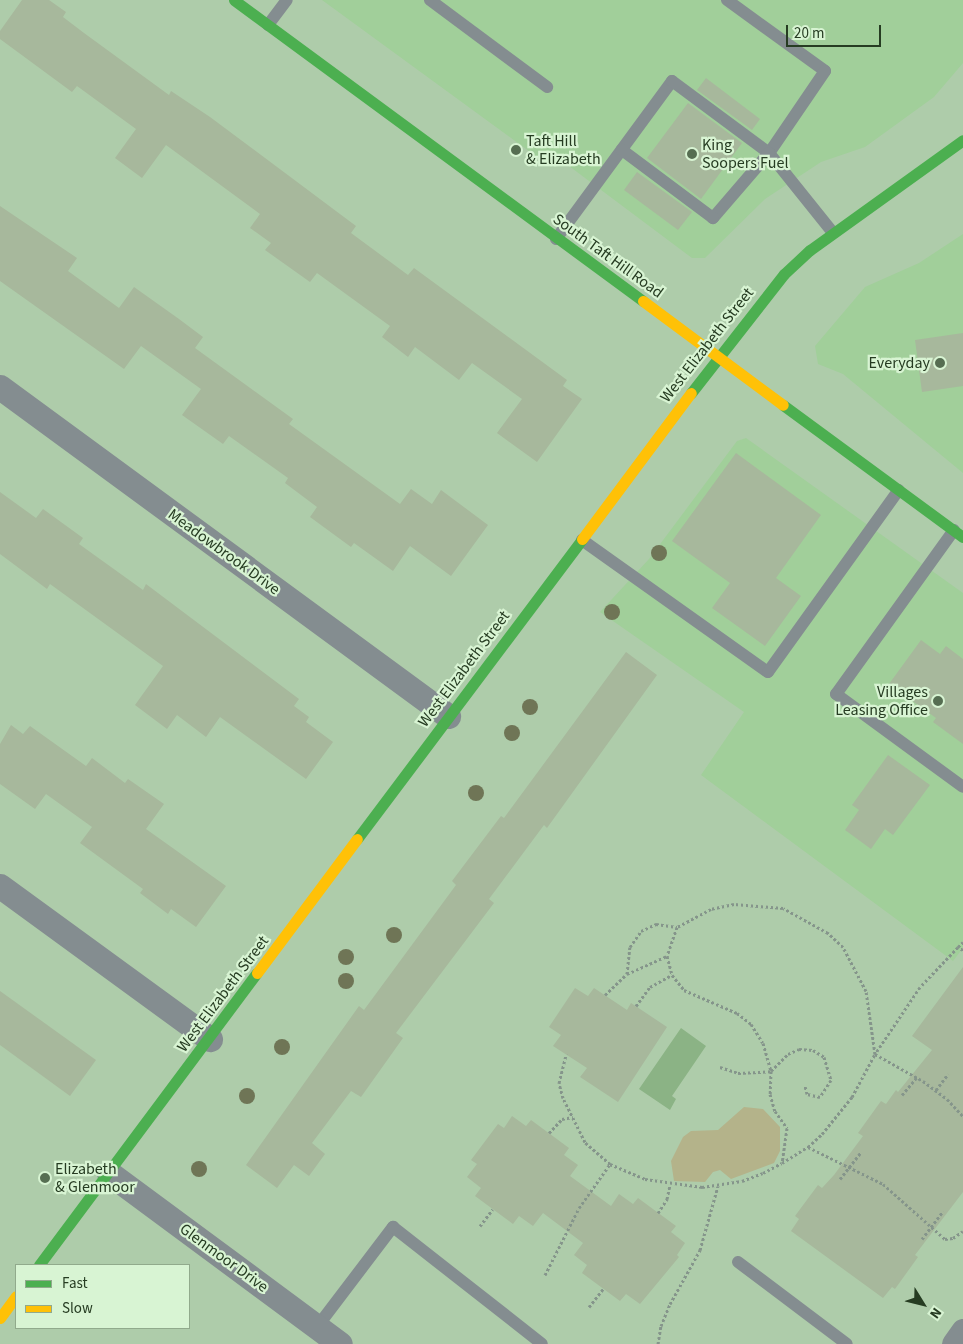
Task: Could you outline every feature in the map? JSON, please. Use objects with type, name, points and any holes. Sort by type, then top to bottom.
[{"type":"main road","name":"South Taft Hill Road","points":[[234,0],[556,239],[718,355],[958,533]]},
{"type":"main road","name":"West Elizabeth Street","points":[[41,1264],[718,355],[784,274],[833,233],[963,140]]},
{"type":"main road","points":[[0,1318],[15,1297]]},
{"type":"street","name":"Meadowbrook Drive","points":[[0,387],[448,716]]},
{"type":"street","points":[[0,886],[210,1039]]},
{"type":"street","name":"Glenmoor Drive","points":[[109,1173],[340,1344]]},
{"type":"street","points":[[954,1344],[963,1332]]},
{"type":"lane","points":[[268,25],[287,0]]},
{"type":"lane","points":[[430,0],[547,88]]},
{"type":"lane","points":[[622,150],[712,218],[769,153],[825,71],[727,0]]},
{"type":"lane","points":[[556,239],[672,81],[769,153],[833,233]]},
{"type":"lane","points":[[582,540],[768,672],[899,490]]},
{"type":"lane","points":[[958,533],[836,694],[963,787]]},
{"type":"lane","points":[[317,1327],[393,1227],[542,1344]]},
{"type":"lane","points":[[738,1262],[847,1344]]},
{"type":"path","points":[[627,974],[630,947],[641,931],[656,924],[677,927],[711,909],[734,904],[761,904],[783,908],[828,932],[856,967],[866,991],[875,1054]]},
{"type":"path","points":[[677,927],[667,956],[672,975],[684,990],[737,1012],[751,1024],[763,1043],[771,1071],[770,1094],[775,1111],[787,1128],[782,1163]]},
{"type":"path","points":[[566,1054],[559,1083],[585,1142],[610,1164],[636,1176],[670,1184],[718,1186],[756,1176],[808,1147],[838,1117],[875,1054],[920,987],[963,942]]},
{"type":"path","points":[[958,947],[963,950]]},
{"type":"path","points":[[605,995],[627,974],[667,956]]},
{"type":"path","points":[[636,1006],[650,987],[672,975]]},
{"type":"path","points":[[720,1067],[738,1073],[771,1071],[788,1054],[799,1049],[813,1050],[824,1057],[831,1080],[820,1097],[807,1094],[806,1086]]},
{"type":"path","points":[[875,1054],[917,1077],[936,1090],[963,1116]]},
{"type":"path","points":[[936,1090],[948,1074]]},
{"type":"path","points":[[902,1095],[917,1077]]},
{"type":"path","points":[[549,1133],[562,1119],[573,1117]]},
{"type":"path","points":[[808,1147],[850,1166],[883,1184],[945,1239],[953,1238],[963,1231]]},
{"type":"path","points":[[840,1179],[861,1152]]},
{"type":"path","points":[[546,1275],[579,1208],[610,1164]]},
{"type":"path","points":[[658,1213],[667,1199],[670,1184]]},
{"type":"path","points":[[658,1344],[661,1326],[670,1304],[700,1250],[718,1186]]},
{"type":"path","points":[[480,1226],[493,1209]]},
{"type":"path","points":[[922,1239],[943,1211]]},
{"type":"path","points":[[588,1307],[603,1289]]},
{"type":"shaded area","points":[[322,0],[963,0],[963,63],[934,97],[865,147],[821,162],[765,199],[705,258],[692,258],[561,160],[537,157]]},
{"type":"shaded area","points":[[963,234],[963,473],[843,374],[818,364],[815,346],[865,287],[919,263]]},
{"type":"shaded area","points":[[746,438],[963,593],[963,948],[953,961],[701,775],[744,712],[600,612],[649,559],[737,441]]},
{"type":"shaded area","points":[[681,1028],[706,1046],[672,1096],[676,1099],[670,1110],[639,1089]]},
{"type":"shaded area","points":[[744,1107],[763,1109],[780,1127],[780,1151],[774,1163],[731,1179],[720,1170],[713,1172],[705,1182],[674,1181],[671,1161],[683,1137],[691,1131],[718,1130]]},
{"type":"building","points":[[22,0],[49,0],[66,12],[63,17],[84,33],[169,95],[171,91],[210,117],[356,226],[351,233],[408,275],[414,268],[567,380],[563,386],[582,399],[537,462],[497,433],[522,399],[472,363],[459,380],[415,347],[408,357],[382,337],[390,326],[317,273],[310,282],[265,250],[271,243],[250,228],[260,214],[166,145],[142,178],[115,158],[136,129],[77,86],[72,92],[0,39],[0,31]]},
{"type":"building","points":[[706,78],[760,119],[752,130],[697,90]]},
{"type":"building","points":[[688,103],[742,143],[701,199],[647,158]]},
{"type":"building","points":[[637,172],[692,212],[678,230],[624,190]]},
{"type":"building","points":[[0,206],[77,258],[68,271],[119,308],[134,287],[179,319],[203,337],[195,348],[293,419],[289,424],[400,504],[411,489],[432,504],[441,490],[488,525],[451,576],[410,546],[393,571],[354,543],[351,547],[310,517],[317,507],[285,483],[288,478],[229,436],[223,444],[182,415],[201,389],[141,346],[124,369],[0,281]]},
{"type":"building","name":"Everyday","points":[[963,333],[963,386],[922,392],[915,340]]},
{"type":"building","points":[[736,453],[821,515],[776,578],[801,596],[765,646],[712,608],[730,583],[672,541]]},
{"type":"building","points":[[0,492],[36,518],[43,509],[83,538],[79,544],[143,590],[146,584],[299,699],[294,706],[309,717],[306,722],[333,742],[306,779],[220,717],[206,737],[177,715],[167,729],[135,705],[163,666],[50,584],[47,589],[0,554]]},
{"type":"building","name":"Villages Leasing Office","points":[[921,640],[940,654],[946,646],[963,659],[963,744],[933,722],[936,718],[889,684]]},
{"type":"building","points":[[626,652],[657,675],[547,828],[544,825],[489,899],[494,903],[396,1033],[403,1038],[361,1097],[351,1091],[312,1143],[325,1154],[309,1176],[294,1165],[277,1188],[246,1165],[359,1006],[364,1010],[456,885],[452,881],[501,816],[504,818]]},
{"type":"building","points":[[11,725],[23,734],[30,726],[86,766],[92,758],[125,783],[128,779],[164,804],[146,829],[226,886],[196,927],[171,909],[168,914],[140,893],[143,889],[80,843],[92,827],[46,794],[35,809],[0,784],[0,744]]},
{"type":"building","points":[[888,755],[930,785],[893,835],[885,829],[871,849],[845,830],[859,810],[852,805]]},
{"type":"building","points":[[963,967],[963,1192],[915,1255],[918,1257],[895,1289],[892,1287],[883,1298],[791,1231],[799,1219],[795,1216],[818,1185],[822,1188],[834,1175],[863,1136],[858,1133],[881,1101],[886,1104],[896,1090],[898,1092],[932,1050],[912,1036]]},
{"type":"building","points":[[575,988],[588,996],[594,988],[627,1010],[631,1003],[667,1027],[618,1102],[580,1077],[587,1068],[553,1046],[561,1035],[549,1027]]},
{"type":"building","points":[[0,991],[96,1060],[70,1096],[0,1045]]},
{"type":"building","points":[[512,1116],[526,1126],[531,1120],[569,1148],[564,1155],[578,1165],[570,1176],[611,1206],[619,1194],[633,1204],[638,1198],[676,1226],[671,1232],[685,1243],[677,1255],[679,1257],[640,1304],[626,1294],[620,1301],[582,1273],[587,1265],[574,1255],[583,1243],[543,1213],[533,1226],[519,1216],[513,1224],[475,1196],[481,1188],[467,1177],[477,1164],[471,1160],[498,1124],[504,1128]]},
{"type":"traffic: fast","points":[[234,0],[643,301]]},
{"type":"traffic: fast","points":[[691,393],[784,274],[810,250],[963,140]]},
{"type":"traffic: fast","points":[[783,405],[963,537]]},
{"type":"traffic: fast","points":[[357,839],[582,539]]},
{"type":"traffic: fast","points":[[40,1264],[257,973]]},
{"type":"traffic: slow","points":[[643,301],[783,405]]},
{"type":"traffic: slow","points":[[582,539],[691,393]]},
{"type":"traffic: slow","points":[[257,973],[357,839]]},
{"type":"traffic: slow","points":[[0,1318],[15,1297]]},
{"type":"place","name":"Taft Hill & Elizabeth","points":[[516,150]]},
{"type":"place","name":"King Soopers Fuel","points":[[692,154]]},
{"type":"place","name":"Everyday","points":[[940,363]]},
{"type":"place","name":"Villages Leasing Office","points":[[938,701]]},
{"type":"place","name":"Elizabeth & Glenmoor","points":[[45,1178]]}]
